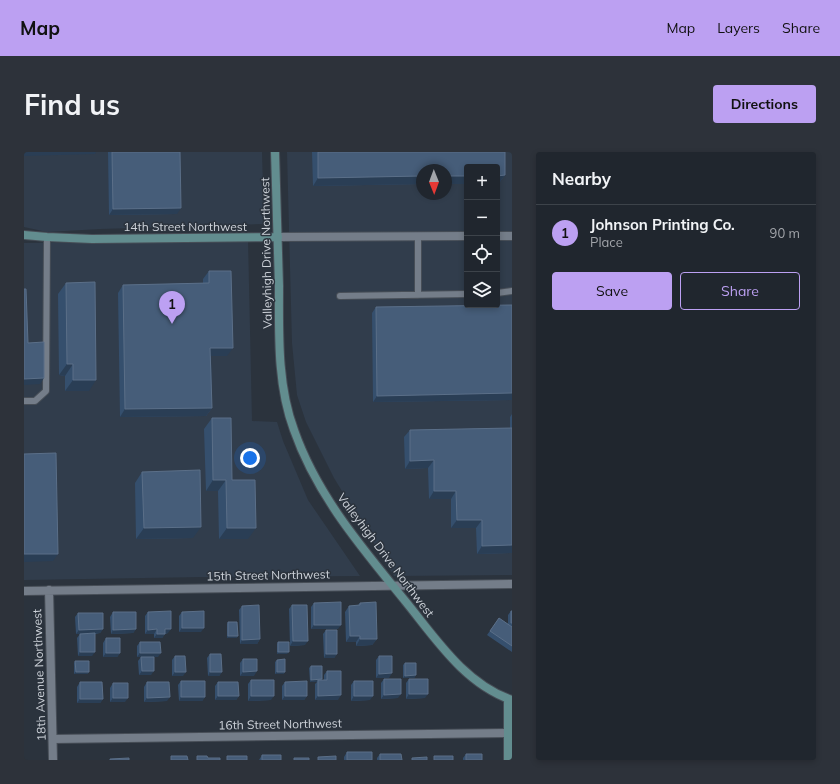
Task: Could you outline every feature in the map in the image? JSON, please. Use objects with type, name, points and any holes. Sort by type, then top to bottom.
[{"type":"main road","name":"Valleyhigh Drive Northwest","points":[[275,152],[280,352],[286,403],[294,430],[308,466],[324,493],[356,540],[391,585],[457,664],[480,683],[510,700]]},
{"type":"main road","name":"14th Street Northwest","points":[[24,235],[92,239],[278,237]]},
{"type":"main road","points":[[508,760],[507,733],[510,700]]},
{"type":"street","name":"14th Street Northwest","points":[[278,237],[464,236]]},
{"type":"street","points":[[500,236],[512,236]]},
{"type":"street","name":"15th Street Northwest","points":[[24,591],[512,584]]},
{"type":"street","name":"18th Avenue Northwest","points":[[49,590],[53,760]]},
{"type":"street","name":"16th Street Northwest","points":[[53,739],[507,733]]},
{"type":"lane","points":[[24,401],[35,401],[46,391],[46,237]]},
{"type":"lane","points":[[418,237],[418,295]]},
{"type":"lane","points":[[500,293],[512,291]]},
{"type":"lane","points":[[340,296],[464,294]]},
{"type":"shaded area","points":[[24,152],[262,152],[264,224],[47,232],[24,227]]},
{"type":"shaded area","points":[[287,152],[512,152],[512,575],[394,576],[334,478],[306,422],[297,395],[292,343]]},
{"type":"shaded area","points":[[248,239],[252,421],[277,422],[283,441],[308,500],[360,576],[24,580],[24,243]]},
{"type":"building","points":[[112,152],[180,152],[181,208],[113,209]]},
{"type":"building","points":[[318,152],[505,152],[505,175],[500,176],[500,164],[464,164],[464,176],[452,176],[452,164],[416,164],[416,176],[318,178]]},
{"type":"building","points":[[209,271],[231,271],[233,348],[210,348],[212,408],[125,409],[123,285],[209,283]]},
{"type":"building","points":[[95,282],[96,380],[73,380],[73,364],[67,364],[66,283]]},
{"type":"building","points":[[24,289],[26,289],[28,343],[44,342],[44,378],[24,379]]},
{"type":"building","points":[[500,305],[512,305],[512,393],[377,396],[376,307],[464,306],[464,308],[500,308]]},
{"type":"building","points":[[212,418],[231,418],[232,480],[255,480],[256,528],[227,528],[226,480],[213,480]]},
{"type":"building","points":[[512,428],[512,545],[482,546],[482,520],[457,520],[456,491],[434,491],[434,460],[410,461],[410,430]]},
{"type":"building","points":[[56,453],[58,554],[24,554],[24,454]]},
{"type":"building","points":[[200,470],[201,527],[144,528],[142,472]]},
{"type":"building","points":[[341,602],[341,625],[314,625],[314,603]]},
{"type":"building","points":[[376,602],[377,639],[360,639],[360,636],[350,636],[349,606],[360,605],[360,603]]},
{"type":"building","points":[[259,605],[260,639],[242,640],[242,606]]},
{"type":"building","points":[[292,605],[307,605],[308,641],[293,641]]},
{"type":"building","points":[[171,611],[171,629],[165,629],[165,634],[157,634],[157,629],[148,630],[148,612]]},
{"type":"building","points":[[204,611],[204,628],[182,628],[182,612]]},
{"type":"building","points":[[512,611],[512,623],[511,623]]},
{"type":"building","points":[[113,612],[136,612],[136,629],[113,630]]},
{"type":"building","points":[[78,613],[103,613],[103,629],[79,630]]},
{"type":"building","points":[[499,618],[512,627],[512,646],[490,631]]},
{"type":"building","points":[[228,622],[237,622],[238,636],[228,636]]},
{"type":"building","points":[[326,630],[337,630],[337,654],[326,654]]},
{"type":"building","points":[[95,633],[95,652],[80,652],[80,634]]},
{"type":"building","points":[[106,638],[120,638],[120,653],[106,653]]},
{"type":"building","points":[[140,642],[160,642],[161,653],[140,653]]},
{"type":"building","points":[[278,642],[289,642],[289,652],[278,652]]},
{"type":"building","points":[[210,654],[221,654],[222,672],[210,672]]},
{"type":"building","points":[[175,656],[185,656],[186,672],[175,672]]},
{"type":"building","points":[[379,656],[392,656],[392,673],[379,674]]},
{"type":"building","points":[[141,657],[154,657],[154,671],[142,671]]},
{"type":"building","points":[[243,659],[257,659],[257,671],[243,672]]},
{"type":"building","points":[[285,659],[285,672],[277,672],[277,660]]},
{"type":"building","points":[[75,661],[89,661],[89,672],[76,672]]},
{"type":"building","points":[[405,663],[416,663],[416,675],[405,676]]},
{"type":"building","points":[[311,666],[322,666],[322,679],[311,680]]},
{"type":"building","points":[[327,671],[341,671],[341,695],[318,696],[318,680],[327,680]]},
{"type":"building","points":[[384,679],[401,679],[401,694],[384,695]]},
{"type":"building","points":[[409,679],[428,679],[428,694],[409,694]]},
{"type":"building","points":[[251,680],[274,680],[274,696],[251,696]]},
{"type":"building","points":[[181,681],[205,681],[205,697],[181,697]]},
{"type":"building","points":[[307,681],[307,696],[285,696],[285,682]]},
{"type":"building","points":[[354,681],[373,681],[373,696],[354,696]]},
{"type":"building","points":[[80,682],[102,682],[103,699],[80,699]]},
{"type":"building","points":[[147,682],[169,682],[170,697],[147,698]]},
{"type":"building","points":[[218,682],[238,682],[239,696],[218,696]]},
{"type":"building","points":[[113,683],[128,683],[128,698],[113,698]]},
{"type":"building","points":[[347,752],[372,752],[372,760],[347,760]]},
{"type":"building","points":[[380,754],[401,754],[402,760],[380,760]]},
{"type":"building","points":[[466,754],[482,754],[482,760],[466,760]]},
{"type":"building","points":[[262,755],[281,755],[281,760],[262,760]]},
{"type":"building","points":[[171,756],[187,756],[188,760],[171,760]]},
{"type":"building","points":[[197,756],[220,758],[220,760],[197,760]]},
{"type":"building","points":[[227,756],[247,756],[247,760],[227,760]]},
{"type":"building","points":[[336,756],[336,760],[318,760],[318,757]]},
{"type":"building","points":[[434,756],[453,756],[453,760],[434,760]]},
{"type":"building","points":[[427,757],[427,760],[412,760],[412,758]]},
{"type":"building","points":[[129,758],[129,760],[110,760],[110,759]]},
{"type":"building","points":[[294,758],[309,758],[309,760],[294,760]]},
{"type":"place","name":"Johnson Printing Co.","points":[[172,324]]}]
